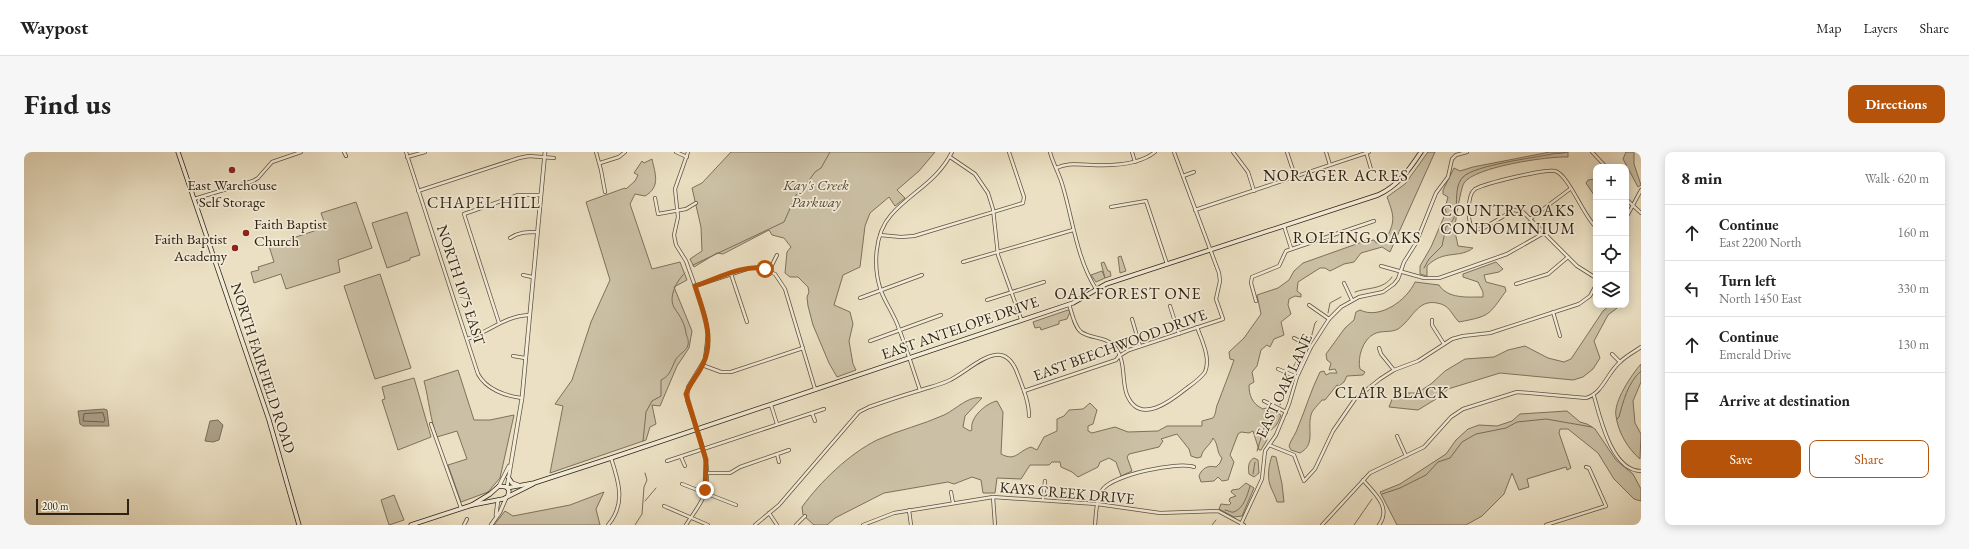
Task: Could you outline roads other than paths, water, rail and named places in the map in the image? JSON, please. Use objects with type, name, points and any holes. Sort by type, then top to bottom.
[{"type":"main road","name":"NORTH FAIRFIELD ROAD","points":[[178,152],[193,200],[269,420],[300,525]]},
{"type":"main road","name":"EAST ANTELOPE DRIVE","points":[[499,486],[521,486],[534,483],[696,430],[1069,304],[1084,298],[1106,284],[1383,193],[1402,179],[1421,152]]},
{"type":"main road","points":[[508,477],[513,484],[521,486]]},
{"type":"main road","name":"EAST ANTELOPE DRIVE","points":[[497,500],[527,488],[534,483]]},
{"type":"main road","points":[[472,505],[499,486]]},
{"type":"main road","points":[[507,487],[507,497]]},
{"type":"main road","points":[[411,525],[472,505],[497,500],[492,492]]},
{"type":"street","points":[[193,200],[253,181],[258,178],[272,162],[300,152]]},
{"type":"street","points":[[344,152],[346,156]]},
{"type":"street","name":"NORTH 1075 EAST","points":[[406,152],[478,374],[486,385],[504,395],[522,398]]},
{"type":"street","points":[[407,157],[425,152]]},
{"type":"street","points":[[507,487],[522,398],[532,277],[545,152]]},
{"type":"street","points":[[596,152],[600,163],[605,192]]},
{"type":"street","points":[[600,163],[619,157],[625,152]]},
{"type":"street","points":[[676,152],[687,157]]},
{"type":"street","points":[[686,525],[705,493],[707,473],[703,450],[686,394],[688,387],[702,365],[706,352],[708,333],[705,317],[695,286],[686,261],[675,240],[678,211],[675,189],[688,152]]},
{"type":"street","points":[[920,390],[900,330],[881,290],[877,257],[880,234],[890,216],[935,176],[950,157],[952,152]]},
{"type":"street","points":[[880,234],[908,237],[1023,203],[1024,197],[1009,152]]},
{"type":"street","points":[[1050,152],[1063,184],[1073,230],[1087,274],[1096,290]]},
{"type":"street","points":[[1132,152],[1135,162]]},
{"type":"street","points":[[1056,168],[1069,163],[1099,165],[1135,162],[1155,152]]},
{"type":"street","points":[[1174,152],[1210,250]]},
{"type":"street","points":[[1233,152],[1248,172],[1254,191]]},
{"type":"street","points":[[1287,152],[1295,176]]},
{"type":"street","points":[[1326,152],[1330,165]]},
{"type":"street","points":[[1195,210],[1367,152],[1371,169]]},
{"type":"street","name":"EAST OAK LANE","points":[[1242,524],[1262,479],[1265,451],[1276,435],[1286,412],[1297,377],[1311,347],[1329,319],[1340,307],[1352,300],[1390,289],[1398,279],[1404,262],[1416,243],[1433,198],[1448,177],[1452,159],[1456,155],[1467,152]]},
{"type":"street","points":[[1592,152],[1603,164]]},
{"type":"street","points":[[950,157],[968,168],[980,179],[988,193],[993,212],[997,252],[1021,320]]},
{"type":"street","points":[[418,191],[519,158],[554,158]]},
{"type":"street","points":[[1593,223],[1570,189],[1564,176],[1555,171],[1514,177],[1476,189],[1471,196],[1468,221],[1473,229],[1482,229],[1514,210],[1523,212],[1577,266],[1593,276]]},
{"type":"street","points":[[1183,176],[1194,172]]},
{"type":"street","points":[[1530,219],[1570,189]]},
{"type":"street","points":[[1629,212],[1641,190]]},
{"type":"street","points":[[499,323],[464,214],[518,195],[540,195]]},
{"type":"street","points":[[655,198],[658,214],[689,208],[696,203]]},
{"type":"street","points":[[1627,200],[1641,213]]},
{"type":"street","points":[[1111,207],[1146,202],[1168,264]]},
{"type":"street","points":[[1256,300],[1251,283],[1252,276],[1279,266],[1283,254],[1291,248],[1374,221]]},
{"type":"street","points":[[1284,226],[1291,248]]},
{"type":"street","points":[[963,262],[1073,230]]},
{"type":"street","points":[[510,238],[516,234],[537,232]]},
{"type":"street","points":[[1327,236],[1328,232]]},
{"type":"street","points":[[1381,266],[1424,278],[1439,278],[1507,254],[1544,233]]},
{"type":"street","name":"EAST BEECHWOOD DRIVE","points":[[755,525],[779,505],[859,412],[869,406],[947,381],[972,364],[993,355],[1002,354],[1010,360],[1016,369],[1024,391],[1116,360],[1120,356],[1140,346],[1223,319],[1216,299],[1220,281],[1219,273],[1210,250]]},
{"type":"street","points":[[769,271],[777,255]]},
{"type":"street","points":[[1516,284],[1548,274],[1568,257]]},
{"type":"street","points":[[695,286],[756,267],[775,274],[783,284],[815,389]]},
{"type":"street","points":[[731,274],[747,322]]},
{"type":"street","points":[[524,275],[532,277]]},
{"type":"street","points":[[860,298],[922,275]]},
{"type":"street","points":[[987,300],[1011,291],[1044,282]]},
{"type":"street","points":[[1344,283],[1352,300]]},
{"type":"street","points":[[1269,445],[1281,451],[1290,452],[1294,455],[1304,481],[1315,469],[1333,431],[1355,399],[1365,389],[1394,370],[1418,361],[1444,344],[1462,336],[1490,333],[1585,300],[1593,292]]},
{"type":"street","points":[[1069,304],[1075,322],[1081,332],[1104,338],[1114,346],[1120,356],[1124,372],[1125,391],[1127,397],[1131,402],[1144,409],[1152,409],[1168,403],[1203,376],[1208,365],[1197,327]]},
{"type":"street","points":[[1309,305],[1329,319]]},
{"type":"street","points":[[1170,306],[1179,334]]},
{"type":"street","points":[[1552,312],[1560,336]]},
{"type":"street","points":[[467,339],[484,332],[510,317],[529,315]]},
{"type":"street","points":[[870,341],[941,315]]},
{"type":"street","points":[[1132,319],[1140,346]]},
{"type":"street","points":[[1432,320],[1432,326],[1444,344]]},
{"type":"street","points":[[1294,338],[1311,347]]},
{"type":"street","points":[[1322,525],[1370,473],[1424,447],[1456,413],[1469,407],[1516,392],[1586,398],[1594,396],[1599,392],[1620,362],[1641,347]]},
{"type":"street","points":[[702,365],[721,372],[731,372],[803,348]]},
{"type":"street","points":[[1379,348],[1381,354],[1394,370]]},
{"type":"street","points":[[1612,354],[1620,362]]},
{"type":"street","points":[[513,356],[525,358]]},
{"type":"street","points":[[1278,369],[1297,377]]},
{"type":"street","points":[[1024,391],[1029,416]]},
{"type":"street","points":[[1594,396],[1609,442],[1624,464],[1635,471],[1641,471]]},
{"type":"street","points":[[1264,401],[1286,412]]},
{"type":"street","points":[[771,405],[777,424]]},
{"type":"street","points":[[667,461],[824,409]]},
{"type":"street","points":[[812,413],[815,421]]},
{"type":"street","points":[[431,424],[461,509]]},
{"type":"street","points":[[1397,436],[1406,456]]},
{"type":"street","points":[[707,473],[730,473],[740,467],[789,450]]},
{"type":"street","points":[[776,454],[779,462]]},
{"type":"street","points":[[681,457],[684,466]]},
{"type":"street","points":[[608,525],[617,512],[620,495],[618,478],[611,458]]},
{"type":"street","points":[[499,486],[510,462]]},
{"type":"street","points":[[1095,525],[1099,495],[1109,484],[1148,469],[1186,464],[1194,467]]},
{"type":"street","points":[[1546,525],[1606,506],[1589,468],[1586,467]]},
{"type":"street","points":[[1363,480],[1379,498],[1384,511],[1383,519],[1379,525]]},
{"type":"street","points":[[1043,499],[1045,481]]},
{"type":"street","points":[[682,484],[736,505]]},
{"type":"street","points":[[951,492],[953,503]]},
{"type":"street","points":[[490,525],[500,512],[507,497]]},
{"type":"street","points":[[993,497],[995,525]]},
{"type":"street","name":"KAYS CREEK DRIVE","points":[[865,525],[878,518],[909,510],[993,497],[1043,499],[1097,504],[1160,513],[1218,511],[1242,524]]},
{"type":"street","points":[[496,517],[498,507],[497,500]]},
{"type":"street","points":[[664,506],[708,525]]},
{"type":"street","points":[[909,510],[911,525]]},
{"type":"street","points":[[770,513],[777,525]]},
{"type":"street","points":[[796,525],[805,516]]},
{"type":"street","points":[[464,525],[468,519]]},
{"type":"water","points":[[107,410],[109,426],[83,426],[80,424],[78,411]]},
{"type":"water","points":[[218,420],[223,425],[219,440],[213,442],[205,441],[210,421]]},
{"type":"waterway","points":[[693,265],[784,222],[796,195],[803,189],[815,172],[821,168],[830,152]]},
{"type":"waterway","points":[[1424,268],[1429,259],[1442,246],[1446,227],[1454,217],[1456,210],[1457,189],[1463,177],[1479,169],[1491,166],[1567,152]]},
{"type":"waterway","points":[[643,441],[646,412],[652,401],[661,396],[661,380],[668,374],[676,359],[688,345],[685,326],[675,309],[672,300],[676,285],[685,273]]},
{"type":"waterway","points":[[1355,292],[1380,286],[1392,277]]},
{"type":"waterway","points":[[1328,313],[1330,303],[1341,297]]},
{"type":"waterway","points":[[1310,342],[1315,323],[1317,321]]},
{"type":"waterway","points":[[1292,369],[1302,352]]},
{"type":"waterway","points":[[1617,419],[1629,386],[1641,371]]},
{"type":"waterway","points":[[1280,405],[1286,383]]},
{"type":"waterway","points":[[1257,451],[1264,428],[1270,425],[1275,417]]},
{"type":"waterway","points":[[1382,494],[1400,488],[1426,475],[1438,462],[1450,458],[1462,442],[1476,434],[1506,428],[1517,422],[1546,419],[1592,427]]},
{"type":"waterway","points":[[1253,474],[1255,462]]},
{"type":"waterway","points":[[635,525],[642,514],[644,487],[647,480],[645,473]]},
{"type":"waterway","points":[[1225,510],[1233,512],[1240,508],[1245,501],[1250,486]]},
{"type":"waterway","points":[[645,501],[656,488]]},
{"type":"waterway","points":[[1354,525],[1372,499]]},
{"type":"waterway","points":[[1212,525],[1216,520]]},
{"type":"place","name":"East Warehouse Self Storage","points":[[232,170]]},
{"type":"place","name":"Faith Baptist Church","points":[[246,233]]},
{"type":"place","name":"Faith Baptist Academy","points":[[235,248]]},
{"type":"district","name":"NORAGER ACRES","points":[[1336,175]]},
{"type":"district","name":"CHAPEL HILL","points":[[484,202]]},
{"type":"district","name":"COUNTRY OAKS CONDOMINIUM","points":[[1508,219]]},
{"type":"district","name":"ROLLING OAKS","points":[[1357,237]]},
{"type":"district","name":"OAK FOREST ONE","points":[[1128,293]]},
{"type":"district","name":"CLAIR BLACK","points":[[1392,392]]},
{"type":"park label","name":"Kay's Creek Parkway","points":[[816,194]]}]
